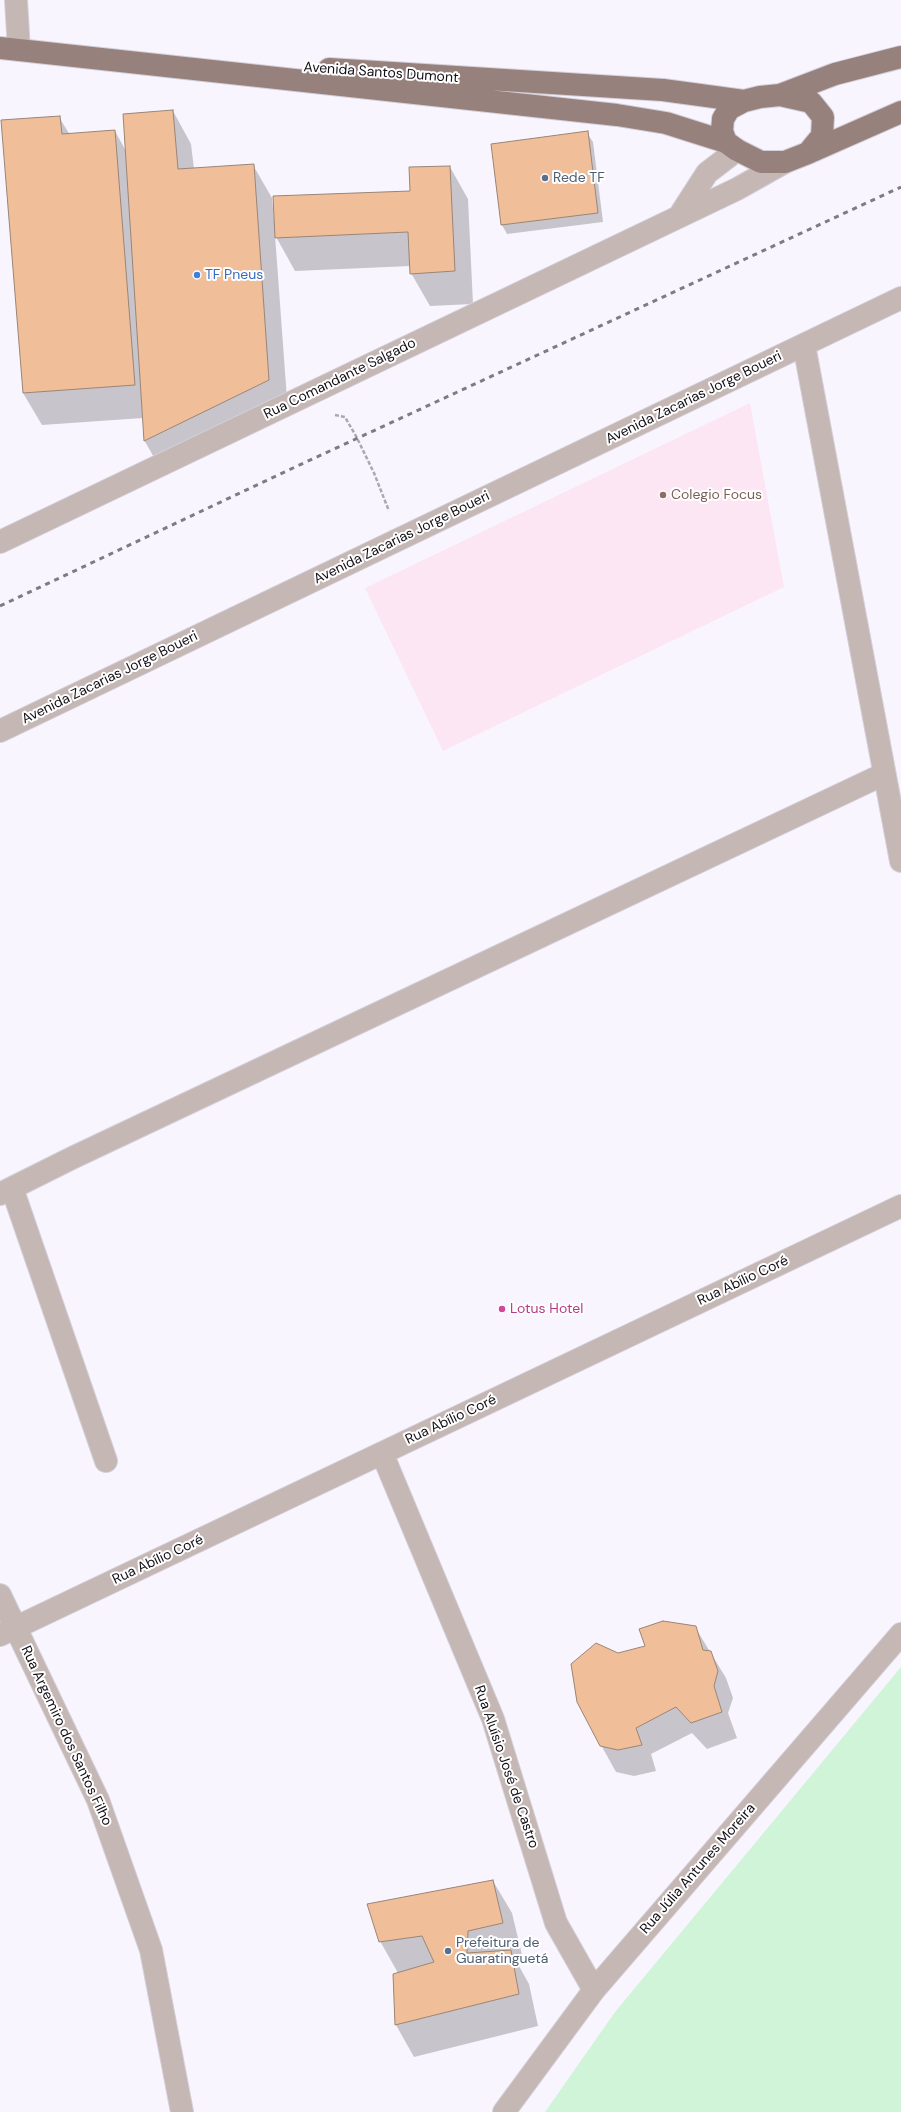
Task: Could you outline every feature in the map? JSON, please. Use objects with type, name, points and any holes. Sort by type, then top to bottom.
[{"type":"main road","name":"Avenida Santos Dumont","points":[[9,49],[663,90],[744,101]]},
{"type":"main road","name":"Avenida Santos Dumont","points":[[9,49],[617,114],[666,122],[731,146]]},
{"type":"main road","points":[[901,57],[835,74],[780,96],[744,101],[730,109],[723,119],[722,131],[731,146],[761,162],[785,162],[901,112]]},
{"type":"main road","points":[[780,96],[811,102],[823,118],[822,136],[808,153]]},
{"type":"street","points":[[9,49],[16,0]]},
{"type":"street","points":[[680,215],[707,173],[731,146]]},
{"type":"street","name":"Rua Comandante Salgado","points":[[0,542],[737,189],[785,162]]},
{"type":"street","name":"Avenida Zacarias Jorge Boueri","points":[[0,731],[901,298]]},
{"type":"street","points":[[804,345],[901,861]]},
{"type":"street","points":[[106,1461],[6,1191],[72,1158],[884,774]]},
{"type":"street","name":"Rua Abílio Coré","points":[[8,1631],[901,1206]]},
{"type":"street","name":"Rua Aluísio José de Castro","points":[[382,1453],[493,1719],[556,1923],[594,1990]]},
{"type":"street","name":"Rua Argemiro dos Santos Filho","points":[[0,1595],[8,1631],[98,1800],[151,1950],[182,2112]]},
{"type":"street","name":"Rua Júlia Antunes Moreira","points":[[504,2112],[594,1990],[901,1634]]},
{"type":"path","points":[[329,414],[345,417],[357,438],[374,473],[400,539]]},
{"type":"shaded area","name":"Colegio Focus","points":[[750,403],[784,587],[443,751],[365,588]]},
{"type":"green space","points":[[901,1667],[901,2112],[545,2112],[615,2012]]},
{"type":"building","name":"TF Pneus","points":[[173,110],[178,169],[254,164],[269,380],[144,441],[123,114]]},
{"type":"building","points":[[60,116],[62,134],[115,130],[135,385],[23,393],[1,120]]},
{"type":"building","name":"Rede TF","points":[[588,131],[598,213],[501,225],[491,144]]},
{"type":"building","points":[[450,166],[455,271],[410,274],[408,232],[275,238],[273,196],[410,191],[409,167]]},
{"type":"building","points":[[663,1621],[696,1626],[703,1650],[711,1651],[718,1671],[714,1686],[722,1712],[691,1723],[676,1707],[636,1728],[642,1745],[618,1750],[600,1746],[577,1702],[571,1664],[596,1643],[618,1653],[645,1646],[639,1629]]},
{"type":"building","name":"Prefeitura de Guaratinguetá","points":[[493,1880],[503,1923],[468,1931],[467,1953],[511,1950],[519,1994],[395,2025],[393,1974],[434,1962],[422,1936],[379,1942],[367,1904]]},
{"type":"railway","points":[[0,606],[293,468],[901,187]]},
{"type":"place","name":"Rede TF","points":[[545,178]]},
{"type":"place","name":"TF Pneus","points":[[197,275]]},
{"type":"place","name":"Colegio Focus","points":[[663,495]]},
{"type":"place","name":"Lotus Hotel","points":[[502,1309]]},
{"type":"place","name":"Prefeitura de Guaratinguetá","points":[[448,1951]]}]
